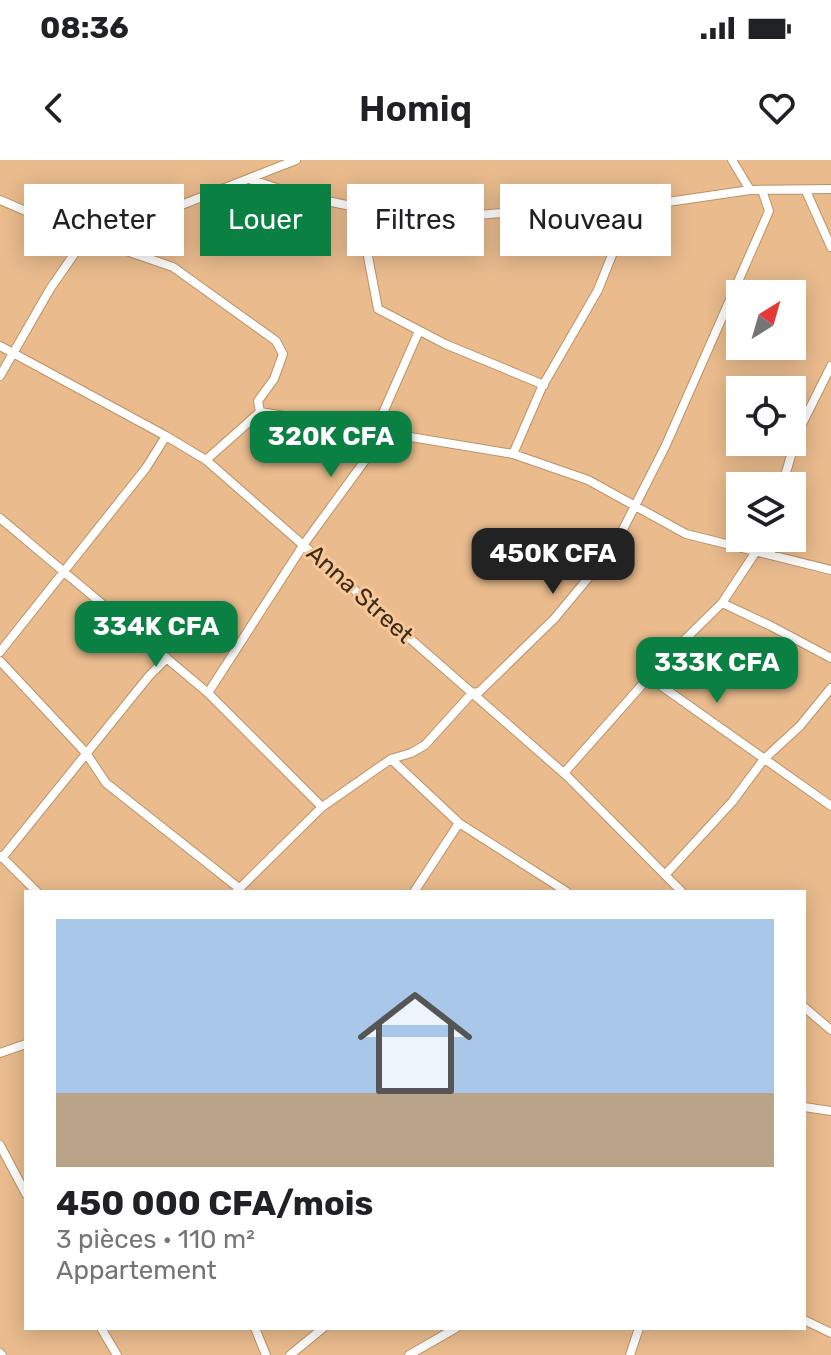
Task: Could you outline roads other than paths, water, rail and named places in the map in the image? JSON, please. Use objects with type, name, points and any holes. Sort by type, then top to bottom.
[{"type":"street","points":[[184,204],[296,160]]},
{"type":"street","points":[[732,160],[750,190]]},
{"type":"street","points":[[249,179],[347,206]]},
{"type":"street","points":[[671,202],[750,190],[831,189]]},
{"type":"street","points":[[0,661],[86,753],[106,783],[238,890],[322,807],[391,759],[425,745],[472,693],[479,692],[528,647],[614,547],[636,507],[769,211],[762,190]]},
{"type":"street","points":[[806,191],[831,247]]},
{"type":"street","points":[[0,200],[24,210]]},
{"type":"street","points":[[0,376],[50,289],[73,256]]},
{"type":"street","points":[[141,256],[173,267],[276,341],[283,354],[274,379],[258,401],[260,412]]},
{"type":"street","points":[[368,256],[378,309],[445,344],[544,385]]},
{"type":"street","points":[[513,454],[544,385],[598,290],[612,256]]},
{"type":"street","points":[[208,693],[380,432],[419,331]]},
{"type":"street","name":"Anna Street","points":[[0,346],[206,460],[564,773],[680,890]]},
{"type":"street","points":[[786,472],[798,432],[831,366]]},
{"type":"street","points":[[260,412],[513,454],[588,480],[686,534],[726,543]]},
{"type":"street","points":[[206,460],[260,412]]},
{"type":"street","points":[[0,652],[146,468],[166,436]]},
{"type":"street","points":[[0,518],[208,693],[322,807]]},
{"type":"street","points":[[564,773],[664,660],[722,603],[756,552]]},
{"type":"street","points":[[764,552],[831,570]]},
{"type":"street","points":[[722,603],[831,658]]},
{"type":"street","points":[[35,890],[1,856],[167,658]]},
{"type":"street","points":[[650,678],[831,806]]},
{"type":"street","points":[[665,875],[732,802],[764,759],[800,726],[831,688]]},
{"type":"street","points":[[391,759],[459,823],[564,890]]},
{"type":"street","points":[[415,890],[459,823]]},
{"type":"street","points":[[806,1009],[831,1030]]},
{"type":"street","points":[[0,1053],[24,1045]]},
{"type":"street","points":[[806,1107],[831,1111]]},
{"type":"street","points":[[0,1145],[24,1190]]},
{"type":"street","points":[[806,1321],[831,1333]]},
{"type":"street","points":[[102,1330],[117,1355]]},
{"type":"street","points":[[256,1330],[266,1355]]},
{"type":"street","points":[[290,1355],[321,1330]]},
{"type":"street","points":[[409,1355],[453,1330]]},
{"type":"street","points":[[630,1355],[638,1330]]}]
